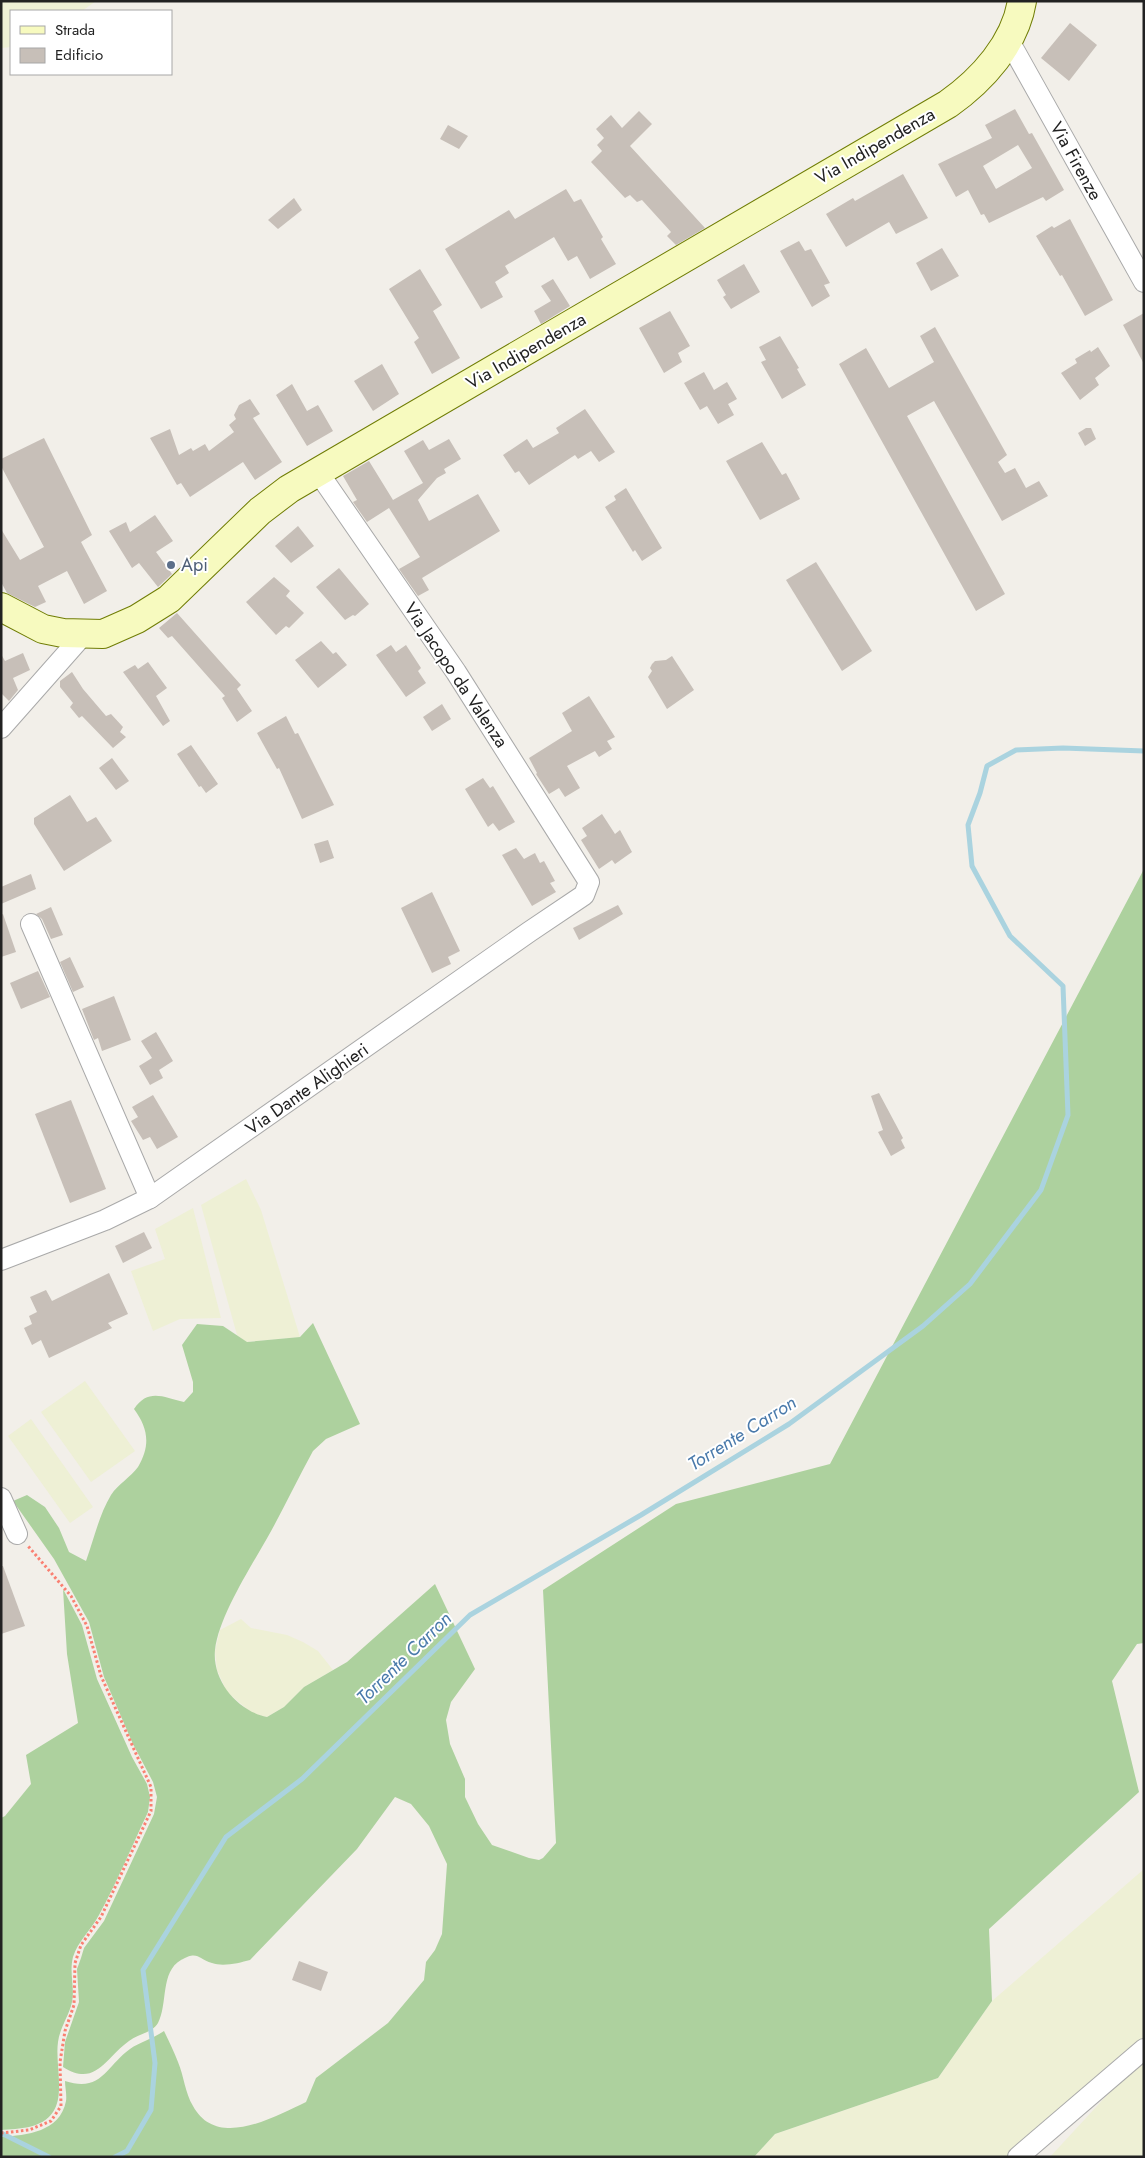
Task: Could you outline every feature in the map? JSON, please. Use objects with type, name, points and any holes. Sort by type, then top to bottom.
[{"type":"main road","name":"Via Indipendenza","points":[[1,607],[44,628],[63,633],[103,634],[137,619],[169,598],[260,511],[289,489],[961,95],[986,71],[1008,40],[1020,13],[1022,1]]},
{"type":"street","name":"Via Firenze","points":[[1008,40],[1144,282]]},
{"type":"street","name":"Via Jacopo da Valenza","points":[[318,472],[456,672],[589,882]]},
{"type":"street","points":[[1,728],[84,634]]},
{"type":"street","name":"Via Dante Alighieri","points":[[1,1260],[105,1220],[150,1198],[528,932],[584,895],[589,882]]},
{"type":"street","points":[[31,924],[150,1198]]},
{"type":"street","points":[[1,1498],[17,1534]]},
{"type":"street","points":[[1018,2157],[1144,2049]]},
{"type":"path","points":[[1,2133],[29,2130],[51,2121],[61,2106],[60,2062],[65,2031],[74,2005],[75,1962],[80,1945],[101,1917],[152,1811],[151,1788],[101,1676],[87,1626],[71,1596],[17,1534]]},
{"type":"green space","points":[[1,1],[96,1],[83,10],[10,10],[10,47],[1,48]]},
{"type":"green space","points":[[1144,869],[1144,1643],[1137,1644],[1112,1681],[1139,1792],[989,1929],[992,2001],[938,2078],[775,2134],[754,2157],[1,2157],[1,2137],[41,2130],[57,2119],[63,2111],[66,2101],[65,2081],[77,2084],[95,2081],[130,2049],[164,2031],[178,2062],[188,2096],[193,2106],[203,2119],[216,2126],[231,2128],[246,2126],[278,2115],[306,2102],[316,2078],[388,2023],[424,1980],[426,1962],[435,1950],[442,1934],[447,1864],[429,1826],[411,1804],[395,1797],[357,1849],[250,1960],[221,1965],[198,1956],[191,1956],[181,1960],[174,1965],[170,1972],[161,2015],[155,2026],[129,2041],[100,2068],[92,2072],[84,2074],[74,2073],[63,2067],[65,2042],[79,2002],[77,1969],[84,1948],[104,1921],[154,1814],[157,1797],[153,1782],[133,1744],[104,1677],[89,1622],[54,1559],[13,1501],[27,1495],[45,1507],[59,1528],[69,1552],[86,1561],[100,1519],[111,1495],[138,1467],[145,1451],[145,1430],[134,1409],[139,1402],[150,1396],[163,1396],[184,1402],[193,1392],[193,1382],[182,1345],[197,1324],[223,1326],[247,1342],[300,1337],[313,1323],[360,1424],[326,1439],[313,1451],[276,1523],[238,1590],[223,1621],[215,1650],[215,1662],[222,1683],[229,1693],[246,1708],[256,1714],[267,1717],[284,1707],[304,1687],[347,1662],[435,1584],[475,1669],[451,1702],[446,1720],[450,1744],[465,1779],[465,1797],[478,1824],[492,1845],[529,1858],[539,1860],[543,1858],[556,1843],[543,1590],[676,1504],[830,1464]]},
{"type":"green space","points":[[246,1179],[261,1210],[300,1337],[246,1342],[237,1335],[201,1205]]},
{"type":"green space","points":[[193,1208],[221,1318],[180,1319],[153,1331],[131,1271],[165,1259],[155,1229]]},
{"type":"green space","points":[[85,1381],[135,1451],[91,1482],[41,1412]]},
{"type":"green space","points":[[31,1419],[93,1507],[70,1523],[8,1436]]},
{"type":"green space","points":[[63,1589],[82,1625],[97,1679],[132,1757],[147,1784],[150,1797],[148,1812],[112,1890],[73,1957],[72,2002],[61,2031],[57,2050],[59,2088],[57,2105],[49,2117],[37,2124],[30,2127],[1,2130],[1,1818],[5,1816],[31,1784],[26,1755],[78,1723],[67,1654]]},
{"type":"green space","points":[[241,1619],[251,1628],[287,1635],[303,1642],[318,1651],[333,1670],[304,1687],[284,1707],[267,1717],[253,1714],[227,1692],[217,1670],[215,1651],[220,1630]]},
{"type":"green space","points":[[1144,1869],[1144,2038],[1083,2101],[1018,2157],[754,2157],[775,2134],[938,2078],[992,2001]]},
{"type":"green space","points":[[1144,2055],[1144,2157],[1050,2157]]},
{"type":"building","points":[[1070,23],[1097,45],[1069,81],[1041,58]]},
{"type":"building","points":[[1015,109],[1029,134],[1032,133],[1064,190],[1046,201],[1043,197],[989,223],[984,214],[981,215],[968,190],[956,197],[938,164],[992,138],[985,125]],"holes":[[[1018,145],[1032,168],[996,189],[983,166]]]},
{"type":"building","points":[[639,111],[652,124],[630,146],[705,228],[676,245],[667,236],[671,232],[642,200],[637,202],[630,195],[625,198],[591,162],[602,151],[597,145],[604,138],[596,129],[611,115],[622,128]]},
{"type":"building","points":[[448,125],[468,136],[459,149],[440,139]]},
{"type":"building","points":[[903,174],[928,218],[896,234],[889,222],[846,247],[826,214],[853,198],[855,201]]},
{"type":"building","points":[[566,189],[574,202],[581,199],[616,264],[590,279],[577,256],[568,261],[554,237],[505,266],[509,273],[495,282],[503,297],[481,309],[445,249],[509,210],[515,219]]},
{"type":"building","points":[[294,198],[302,210],[278,229],[268,220]]},
{"type":"building","points":[[1070,219],[1113,300],[1085,316],[1062,275],[1060,276],[1036,236],[1052,226],[1054,228]]},
{"type":"building","points":[[799,241],[805,251],[811,249],[830,283],[824,285],[830,296],[812,307],[780,251]]},
{"type":"building","points":[[942,248],[959,276],[931,291],[916,263]]},
{"type":"building","points":[[744,264],[760,292],[731,309],[723,297],[726,295],[717,280]]},
{"type":"building","points":[[420,269],[442,305],[433,311],[460,358],[432,374],[414,342],[419,338],[389,289]]},
{"type":"building","points":[[553,279],[570,306],[541,324],[534,311],[551,301],[541,286]]},
{"type":"building","points":[[670,311],[690,346],[678,353],[682,362],[664,373],[639,328]]},
{"type":"building","points":[[1144,313],[1144,364],[1123,325]]},
{"type":"building","points":[[935,327],[1007,455],[998,462],[1005,473],[1015,468],[1026,488],[1039,481],[1048,496],[1002,521],[934,401],[907,416],[1005,594],[976,611],[839,364],[866,348],[889,388],[934,362],[920,336]]},
{"type":"building","points":[[780,336],[799,368],[797,369],[806,385],[782,399],[761,362],[766,360],[759,347]]},
{"type":"building","points":[[1098,347],[1110,366],[1095,378],[1099,385],[1080,400],[1061,373],[1077,363],[1075,359]]},
{"type":"building","points":[[382,364],[399,394],[373,411],[354,381]]},
{"type":"building","points":[[704,372],[714,390],[727,382],[737,399],[728,404],[734,415],[718,424],[707,406],[700,410],[684,383]]},
{"type":"building","points":[[292,384],[307,411],[318,405],[333,431],[307,446],[276,395]]},
{"type":"building","points":[[250,399],[260,414],[253,418],[282,462],[255,480],[243,462],[190,497],[181,483],[177,485],[150,438],[170,429],[179,455],[191,448],[193,451],[205,444],[209,451],[234,432],[229,425],[236,419],[234,415],[239,405]]},
{"type":"building","points":[[585,409],[615,452],[599,462],[591,451],[578,459],[575,455],[529,485],[519,471],[515,473],[503,455],[527,439],[533,448],[559,433],[556,428]]},
{"type":"building","points":[[1086,428],[1091,428],[1096,439],[1085,446],[1078,433]]},
{"type":"building","points":[[44,438],[92,535],[81,542],[107,591],[84,604],[67,571],[38,586],[46,602],[35,607],[7,593],[1,582],[1,529],[20,560],[44,547],[1,466],[1,459]]},
{"type":"building","points":[[449,439],[461,459],[444,469],[446,473],[437,478],[418,500],[429,521],[478,494],[500,531],[422,578],[429,590],[418,596],[399,569],[420,557],[389,508],[367,522],[353,502],[357,500],[343,476],[369,461],[393,500],[423,483],[404,451],[423,440],[429,450]]},
{"type":"building","points":[[762,442],[782,475],[786,473],[800,499],[760,520],[726,461]]},
{"type":"building","points":[[626,488],[662,548],[642,561],[635,550],[633,552],[605,507],[616,500],[614,496]]},
{"type":"building","points":[[155,515],[173,541],[156,552],[172,574],[158,587],[139,563],[132,568],[109,531],[126,522],[130,532]]},
{"type":"building","points":[[298,526],[314,546],[291,563],[275,546]]},
{"type":"building","points":[[816,562],[872,651],[842,671],[786,580]]},
{"type":"building","points":[[339,568],[369,604],[355,616],[353,615],[345,620],[316,587]]},
{"type":"building","points":[[274,577],[290,591],[286,596],[304,613],[289,628],[286,626],[276,635],[246,602]]},
{"type":"building","points":[[177,613],[241,685],[237,689],[252,711],[237,722],[222,698],[225,696],[172,636],[168,638],[159,628]]},
{"type":"building","points":[[321,641],[333,654],[336,652],[347,665],[318,688],[295,660]]},
{"type":"building","points":[[391,645],[396,652],[406,645],[421,668],[418,671],[426,683],[406,697],[376,655]]},
{"type":"building","points":[[23,653],[30,670],[13,678],[18,690],[9,701],[1,693],[1,654],[5,661]]},
{"type":"building","points":[[672,656],[694,690],[667,709],[648,677],[652,671],[650,668],[655,661],[666,660]]},
{"type":"building","points":[[148,662],[167,688],[156,696],[170,721],[163,726],[123,672],[135,665],[138,669]]},
{"type":"building","points":[[72,672],[83,689],[106,716],[111,714],[123,727],[120,732],[126,737],[113,748],[82,716],[79,718],[70,707],[73,703],[60,687],[60,681]]},
{"type":"building","points":[[589,696],[615,737],[607,741],[612,749],[599,757],[595,751],[567,766],[580,788],[565,797],[559,788],[549,794],[536,774],[529,758],[572,731],[562,713]]},
{"type":"building","points":[[442,704],[451,719],[432,731],[423,717]]},
{"type":"building","points":[[286,716],[295,734],[298,733],[334,805],[302,819],[279,768],[277,769],[257,733]]},
{"type":"building","points":[[191,745],[218,784],[206,793],[201,786],[199,787],[177,754]]},
{"type":"building","points":[[112,758],[129,781],[116,790],[99,768]]},
{"type":"building","points":[[483,778],[490,788],[493,786],[515,822],[499,831],[493,823],[488,827],[465,789]]},
{"type":"building","points":[[70,795],[87,822],[96,817],[112,841],[64,871],[34,824],[34,818]]},
{"type":"building","points":[[602,814],[615,834],[620,830],[632,852],[615,864],[612,860],[599,869],[581,840],[587,836],[582,828]]},
{"type":"building","points":[[328,840],[334,858],[320,863],[314,844]]},
{"type":"building","points":[[516,848],[524,859],[535,853],[540,863],[544,861],[555,881],[550,883],[556,892],[532,906],[502,855]]},
{"type":"building","points":[[31,874],[36,889],[1,904],[1,887]]},
{"type":"building","points":[[432,892],[460,951],[448,957],[451,964],[432,973],[401,908]]},
{"type":"building","points":[[618,905],[623,914],[579,940],[573,928]]},
{"type":"building","points":[[51,907],[63,935],[51,939],[42,919],[36,914]]},
{"type":"building","points":[[3,914],[16,952],[1,957],[1,915]]},
{"type":"building","points":[[70,957],[84,987],[73,992],[60,962]]},
{"type":"building","points":[[38,971],[50,997],[21,1009],[10,983]]},
{"type":"building","points":[[114,996],[131,1040],[102,1051],[98,1038],[94,1040],[82,1009]]},
{"type":"building","points":[[156,1032],[173,1061],[159,1070],[163,1078],[150,1085],[139,1066],[152,1058],[141,1041]]},
{"type":"building","points":[[879,1093],[903,1138],[901,1140],[905,1148],[891,1156],[878,1132],[883,1130],[871,1096]]},
{"type":"building","points":[[153,1095],[178,1137],[157,1149],[150,1137],[143,1140],[131,1121],[138,1117],[132,1107]]},
{"type":"building","points":[[71,1100],[106,1189],[70,1203],[35,1114]]},
{"type":"building","points":[[144,1232],[152,1248],[123,1263],[115,1246]]},
{"type":"building","points":[[109,1273],[128,1314],[108,1323],[112,1328],[49,1358],[41,1340],[32,1345],[24,1328],[32,1324],[29,1316],[37,1312],[30,1297],[46,1290],[52,1301]]},
{"type":"building","points":[[1,1566],[3,1566],[25,1626],[1,1634]]},
{"type":"building","points":[[299,1961],[328,1972],[321,1991],[292,1980]]},
{"type":"waterway","name":"Torrente Carron","points":[[115,2157],[127,2151],[151,2110],[155,2063],[143,1970],[226,1837],[302,1779],[470,1615],[641,1515],[789,1424],[923,1326],[970,1284],[1041,1190],[1068,1115],[1063,986],[1010,936],[972,866],[968,825],[980,793],[987,766],[1016,750],[1063,748],[1144,751]]},
{"type":"waterway","name":"Torrente Carron","points":[[1,2133],[49,2157]]},
{"type":"place","name":"Api","points":[[171,565]]}]
